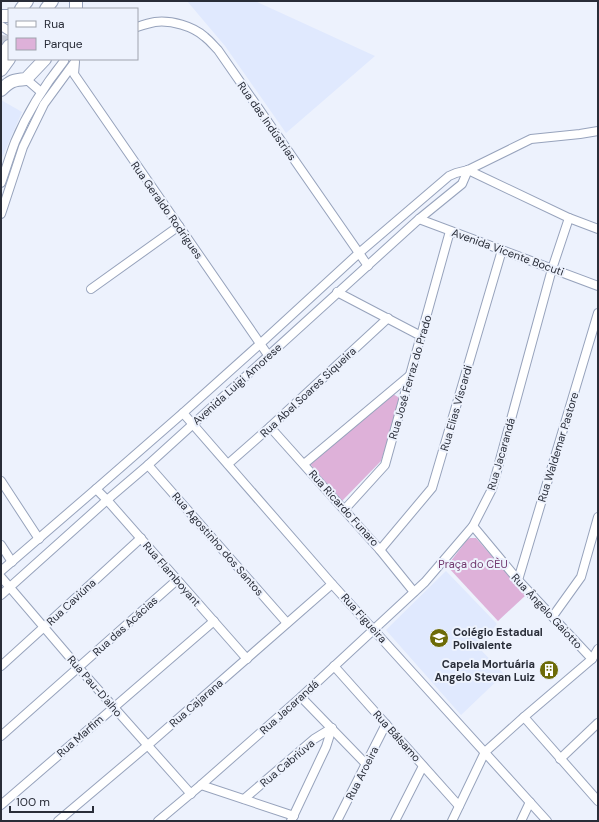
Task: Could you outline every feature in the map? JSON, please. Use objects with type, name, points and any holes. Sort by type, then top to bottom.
[{"type":"highway","points":[[1,57],[8,47]]},
{"type":"highway","points":[[1,70],[8,60]]},
{"type":"highway","points":[[1,90],[8,83],[18,79],[26,79],[44,60]]},
{"type":"street","name":"Rua das Indústrias","points":[[138,27],[155,22],[169,22],[194,29],[214,45],[368,266]]},
{"type":"street","points":[[1,183],[13,147],[26,117],[41,92],[62,60],[79,60]]},
{"type":"street","points":[[1,214],[23,147],[44,104],[79,60]]},
{"type":"street","name":"Rua Geraldo Rodrigues","points":[[79,60],[74,74],[268,356]]},
{"type":"street","points":[[26,79],[41,92]]},
{"type":"street","name":"Avenida Luigi Amorese","points":[[1,571],[183,413],[359,252],[449,176],[468,170],[531,139],[598,131]]},
{"type":"street","points":[[13,147],[20,155]]},
{"type":"street","name":"Avenida Luigi Amorese","points":[[1,595],[148,465],[337,292],[419,219],[462,184],[468,170]]},
{"type":"street","points":[[468,170],[569,218],[598,229]]},
{"type":"street","name":"Rua Jacarandá","points":[[162,820],[301,696],[425,582],[473,526],[492,489],[552,269],[569,218]]},
{"type":"street","name":"Avenida Vicente Bocuti","points":[[419,219],[598,286]]},
{"type":"street","points":[[91,289],[179,226]]},
{"type":"street","name":"Rua José Ferraz do Prado","points":[[345,510],[385,465],[450,231]]},
{"type":"street","name":"Rua Elias Viscardi","points":[[380,550],[432,488],[502,250]]},
{"type":"street","points":[[337,292],[421,336]]},
{"type":"street","name":"Rua Waldemar Pastore","points":[[518,580],[598,314]]},
{"type":"street","name":"Rua Abel Soares Siqueira","points":[[228,464],[388,318]]},
{"type":"street","points":[[304,464],[409,376]]},
{"type":"street","points":[[394,389],[404,396]]},
{"type":"street","name":"Rua Figueira","points":[[183,413],[332,584],[547,821]]},
{"type":"street","name":"Rua Ricardo Funaro","points":[[270,427],[380,550],[414,592]]},
{"type":"street","name":"Rua Agostinho dos Santos","points":[[148,465],[287,623]]},
{"type":"street","points":[[1,481],[39,539]]},
{"type":"street","name":"Rua Flamboyant","points":[[96,489],[247,659]]},
{"type":"street","points":[[553,616],[581,577],[598,517]]},
{"type":"street","name":"Rua Ângelo Gaiotto","points":[[473,526],[518,580],[592,659]]},
{"type":"street","name":"Rua Caviúna","points":[[1,666],[141,538]]},
{"type":"street","points":[[1,545],[12,562]]},
{"type":"street","name":"Rua Pau-D'alho","points":[[1,577],[190,794]]},
{"type":"street","name":"Rua das Acácias","points":[[1,736],[177,580]]},
{"type":"street","name":"Rua Cajarana","points":[[58,821],[148,745],[332,584]]},
{"type":"street","name":"Rua Marfim","points":[[1,805],[214,621]]},
{"type":"street","points":[[452,821],[485,752],[592,659],[598,649]]},
{"type":"street","name":"Rua Bálsamo","points":[[334,666],[459,806]]},
{"type":"street","points":[[301,696],[366,764]]},
{"type":"street","points":[[524,717],[560,759],[597,798]]},
{"type":"street","points":[[560,759],[598,723]]},
{"type":"street","name":"Rua Aroeira","points":[[337,821],[386,724]]},
{"type":"street","points":[[201,785],[244,799],[293,818],[326,747],[332,728]]},
{"type":"street","name":"Rua Cabriúva","points":[[244,799],[314,739],[332,728]]},
{"type":"street","points":[[394,821],[423,766]]},
{"type":"street","points":[[521,821],[530,802]]},
{"type":"shaded area","points":[[187,1],[255,1],[375,56],[286,133],[225,46]]},
{"type":"shaded area","points":[[1,100],[22,112],[1,160]]},
{"type":"shaded area","name":"Colégio Estadual Polivalente","points":[[446,571],[497,624],[478,647],[504,674],[461,715],[386,630]]},
{"type":"green space","points":[[390,392],[401,399],[381,461],[342,501],[310,464]]},
{"type":"green space","name":"Praça do CÈU","points":[[470,538],[476,538],[526,595],[498,621],[447,566]]},
{"type":"tunnel","points":[[1,39],[8,40]]},
{"type":"place","name":"Colégio Estadual Polivalente","points":[[439,638]]},
{"type":"place","name":"Capela Mortuária Angelo Stevan Luiz","points":[[549,670]]}]
